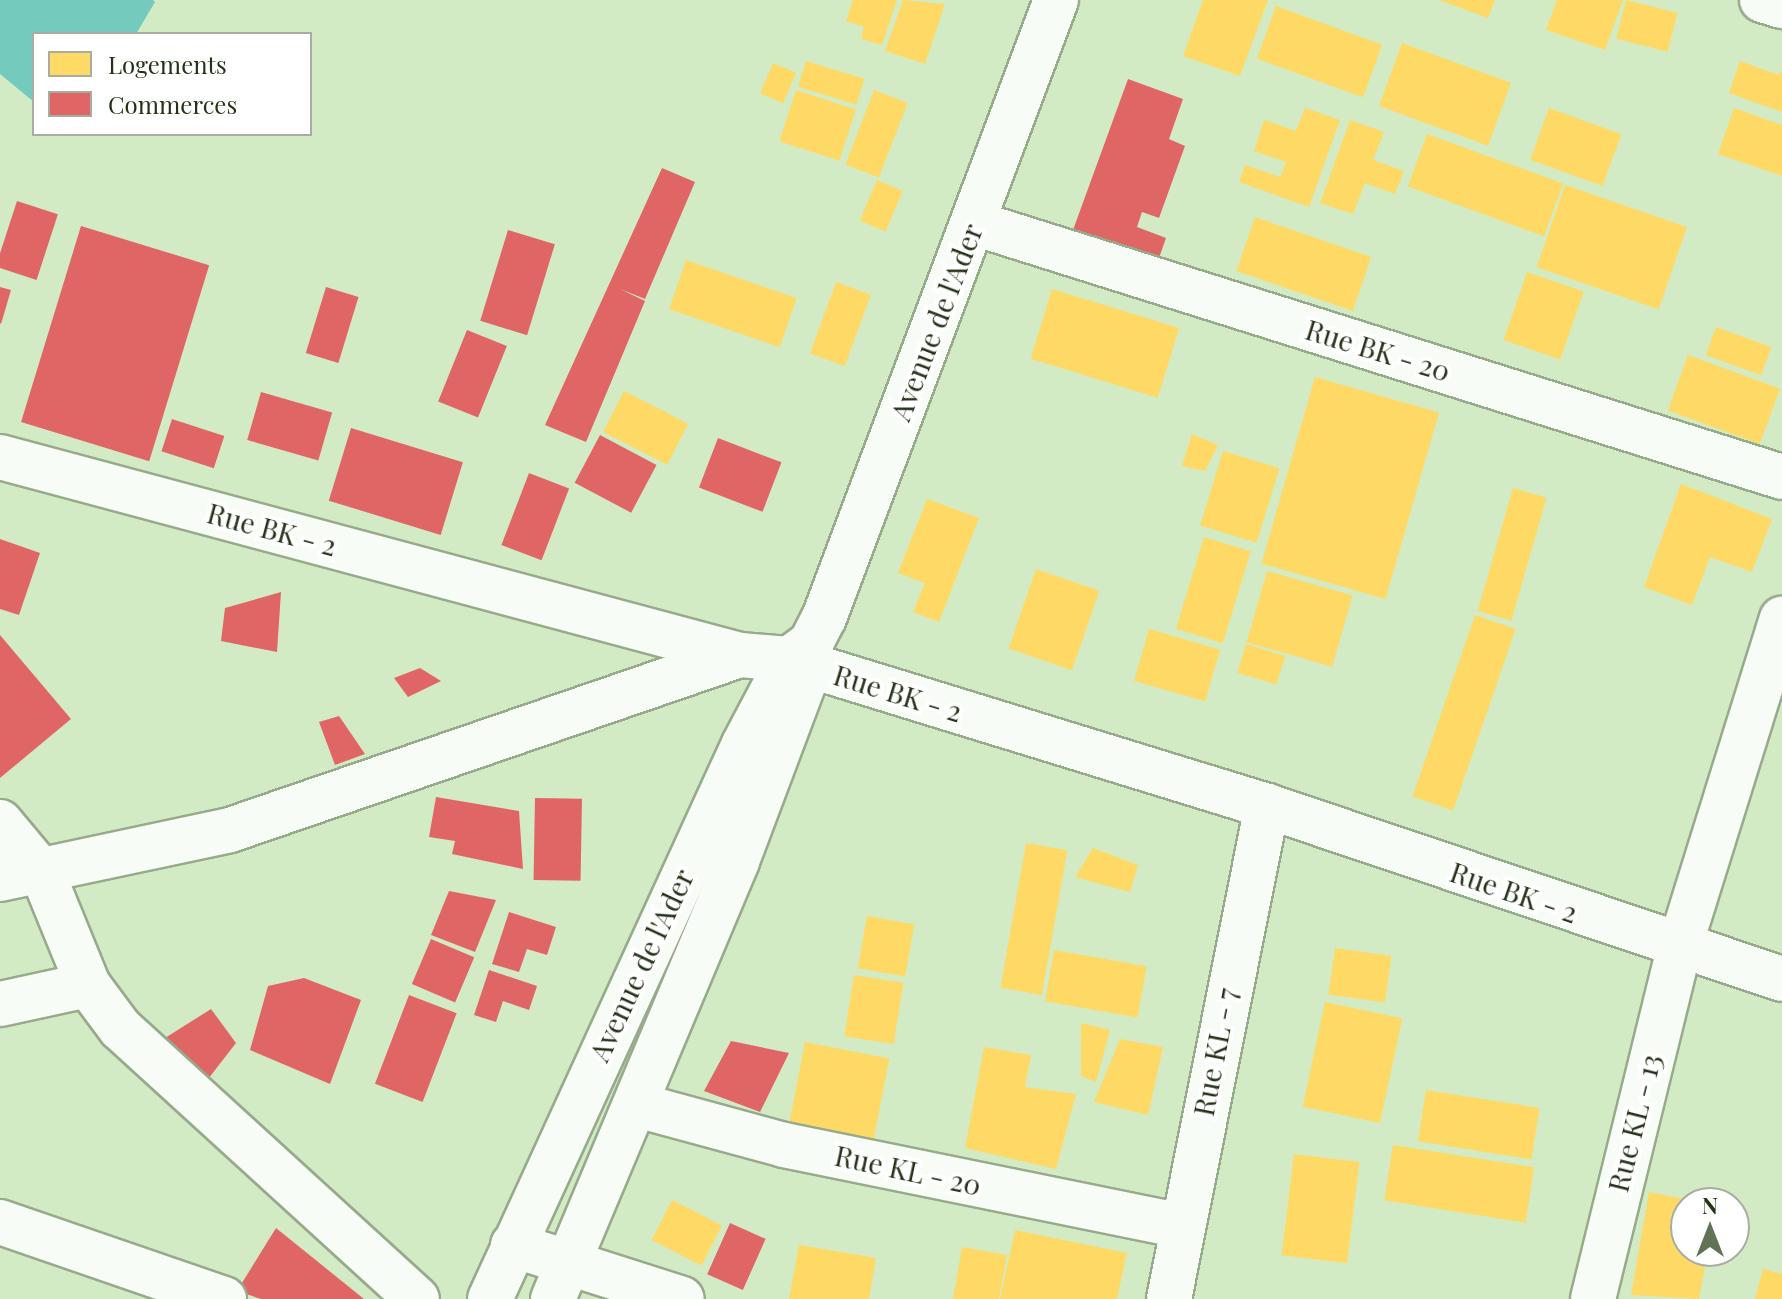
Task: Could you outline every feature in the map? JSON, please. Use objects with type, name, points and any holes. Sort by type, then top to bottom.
[{"type":"street","name":"Avenue de l'Ader","points":[[560,1280],[637,1105],[804,656],[974,223],[1056,0]]},
{"type":"street","points":[[1762,0],[1782,6]]},
{"type":"street","name":"Rue BK - 20","points":[[974,223],[1782,477]]},
{"type":"street","name":"Rue BK - 2","points":[[0,457],[740,655],[804,656],[1267,806],[1679,949],[1782,979]]},
{"type":"street","name":"Rue KL - 13","points":[[1593,1299],[1679,949],[1782,619]]},
{"type":"street","points":[[21,876],[230,830],[740,655]]},
{"type":"street","name":"Avenue de l'Ader","points":[[490,1299],[513,1245],[804,656]]},
{"type":"street","name":"Rue KL - 7","points":[[1169,1299],[1267,806]]},
{"type":"street","points":[[0,822],[21,876],[88,985],[151,1061],[417,1299]]},
{"type":"street","points":[[0,1004],[88,985]]},
{"type":"street","name":"Rue KL - 20","points":[[637,1105],[784,1145],[1182,1226]]},
{"type":"street","points":[[0,1222],[224,1299]]},
{"type":"street","points":[[513,1245],[560,1280],[682,1299]]},
{"type":"water","points":[[0,0],[155,2],[137,32],[32,32],[32,100],[0,74]]},
{"type":"building: Logements","points":[[853,0],[897,0],[882,45],[861,39],[864,27],[846,21]]},
{"type":"building: Logements","points":[[903,0],[945,4],[925,64],[885,51]]},
{"type":"building: Logements","points":[[1203,0],[1268,0],[1240,76],[1183,56]]},
{"type":"building: Logements","points":[[1439,0],[1495,0],[1488,18]]},
{"type":"building: Logements","points":[[1557,0],[1623,0],[1605,50],[1546,30]]},
{"type":"building: Logements","points":[[1626,0],[1677,13],[1668,52],[1616,39]]},
{"type":"building: Logements","points":[[1276,6],[1382,45],[1363,97],[1257,59]]},
{"type":"building: Logements","points":[[1402,43],[1511,83],[1488,146],[1379,106]]},
{"type":"building: Logements","points":[[806,61],[864,79],[856,105],[798,87]]},
{"type":"building: Logements","points":[[1740,61],[1779,75],[1782,69],[1782,112],[1729,93]]},
{"type":"building: Logements","points":[[773,63],[796,73],[783,103],[760,93]]},
{"type":"building: Logements","points":[[796,90],[856,109],[839,161],[779,141]]},
{"type":"building: Logements","points":[[874,90],[908,103],[879,178],[845,165]]},
{"type":"building: Logements","points":[[1305,108],[1340,120],[1309,207],[1239,182],[1245,165],[1280,177],[1286,162],[1254,151],[1264,120],[1296,131]]},
{"type":"building: Logements","points":[[1549,108],[1621,134],[1603,186],[1530,160]]},
{"type":"building: Logements","points":[[1734,108],[1782,125],[1782,176],[1718,154]]},
{"type":"building: Logements","points":[[1350,120],[1384,132],[1373,160],[1404,171],[1395,194],[1365,183],[1353,214],[1320,203]]},
{"type":"building: Logements","points":[[1427,134],[1563,184],[1544,236],[1408,187]]},
{"type":"building: Logements","points":[[877,180],[903,191],[886,231],[860,221]]},
{"type":"building: Logements","points":[[1565,185],[1687,227],[1659,309],[1537,267]]},
{"type":"building: Logements","points":[[1255,217],[1371,257],[1353,311],[1236,271]]},
{"type":"building: Logements","points":[[686,260],[797,298],[780,347],[669,309]]},
{"type":"building: Logements","points":[[1527,272],[1584,292],[1560,360],[1504,340]]},
{"type":"building: Logements","points":[[836,282],[871,295],[845,366],[810,353]]},
{"type":"building: Logements","points":[[1052,289],[1179,328],[1158,398],[1031,359]]},
{"type":"building: Logements","points":[[1716,327],[1771,347],[1761,375],[1706,355]]},
{"type":"building: Logements","points":[[1688,355],[1780,389],[1760,444],[1668,410]]},
{"type":"building: Logements","points":[[1315,377],[1439,413],[1386,599],[1262,563]]},
{"type":"building: Logements","points":[[624,391],[688,424],[667,465],[603,432]]},
{"type":"building: Logements","points":[[1192,434],[1218,445],[1205,471],[1182,466]]},
{"type":"building: Logements","points":[[1223,451],[1279,468],[1257,543],[1200,526]]},
{"type":"building: Logements","points":[[1681,484],[1772,519],[1752,572],[1710,557],[1692,605],[1644,587]]},
{"type":"building: Logements","points":[[1513,488],[1547,498],[1511,621],[1478,611]]},
{"type":"building: Logements","points":[[927,499],[979,518],[939,622],[913,612],[925,583],[898,573]]},
{"type":"building: Logements","points":[[1204,537],[1251,551],[1223,643],[1176,629]]},
{"type":"building: Logements","points":[[1036,569],[1099,591],[1072,670],[1009,648]]},
{"type":"building: Logements","points":[[1267,571],[1353,596],[1332,667],[1247,642]]},
{"type":"building: Logements","points":[[1475,615],[1516,629],[1453,811],[1412,797]]},
{"type":"building: Logements","points":[[1149,629],[1220,649],[1205,701],[1134,681]]},
{"type":"building: Logements","points":[[1246,644],[1285,656],[1276,685],[1237,673]]},
{"type":"building: Logements","points":[[1026,843],[1067,850],[1042,995],[1000,988]]},
{"type":"building: Logements","points":[[1093,848],[1138,865],[1130,892],[1075,877]]},
{"type":"building: Logements","points":[[867,916],[914,924],[905,977],[858,968]]},
{"type":"building: Logements","points":[[1335,948],[1391,956],[1385,1002],[1328,995]]},
{"type":"building: Logements","points":[[1054,950],[1147,966],[1138,1018],[1045,1001]]},
{"type":"building: Logements","points":[[854,975],[903,983],[894,1044],[844,1036]]},
{"type":"building: Logements","points":[[1325,1002],[1402,1018],[1380,1123],[1303,1107]]},
{"type":"building: Logements","points":[[1081,1023],[1110,1030],[1096,1082],[1081,1076]]},
{"type":"building: Logements","points":[[1120,1039],[1163,1047],[1148,1115],[1094,1102]]},
{"type":"building: Logements","points":[[805,1042],[889,1058],[873,1141],[789,1124]]},
{"type":"building: Logements","points":[[984,1047],[1031,1055],[1025,1087],[1076,1094],[1056,1169],[965,1148]]},
{"type":"building: Logements","points":[[1426,1090],[1540,1108],[1531,1159],[1418,1141]]},
{"type":"building: Logements","points":[[1393,1145],[1534,1167],[1525,1223],[1384,1200]]},
{"type":"building: Logements","points":[[1294,1154],[1360,1162],[1347,1263],[1282,1255]]},
{"type":"building: Logements","points":[[1649,1192],[1670,1196],[1670,1267],[1705,1267],[1699,1299],[1631,1295]]},
{"type":"building: Logements","points":[[672,1200],[722,1225],[701,1266],[652,1240]]},
{"type":"building: Logements","points":[[1015,1230],[1127,1253],[1117,1299],[1000,1299]]},
{"type":"building: Logements","points":[[799,1245],[876,1258],[869,1299],[789,1299]]},
{"type":"building: Logements","points":[[962,1247],[1007,1255],[999,1299],[953,1299]]},
{"type":"building: Logements","points":[[1763,1269],[1782,1274],[1782,1299],[1755,1299]]},
{"type":"building: Commerces","points":[[1128,79],[1183,99],[1169,139],[1185,146],[1159,218],[1142,212],[1137,227],[1166,238],[1158,261],[1073,230]]},
{"type":"building: Commerces","points":[[662,168],[695,182],[645,299],[620,289],[645,301],[586,442],[545,425]]},
{"type":"building: Commerces","points":[[17,201],[58,214],[37,280],[0,268],[0,253]]},
{"type":"building: Commerces","points":[[81,226],[209,265],[149,461],[21,422]]},
{"type":"building: Commerces","points":[[508,230],[555,244],[527,335],[480,321]]},
{"type":"building: Commerces","points":[[0,287],[11,290],[1,324],[0,323]]},
{"type":"building: Commerces","points":[[326,287],[359,297],[338,363],[306,353]]},
{"type":"building: Commerces","points":[[467,330],[507,346],[478,418],[438,401]]},
{"type":"building: Commerces","points":[[261,392],[332,412],[318,460],[247,440]]},
{"type":"building: Commerces","points":[[172,419],[224,436],[214,468],[161,451]]},
{"type":"building: Commerces","points":[[351,428],[463,462],[441,535],[329,501]]},
{"type":"building: Commerces","points":[[600,435],[657,465],[631,513],[575,483]]},
{"type":"building: Commerces","points":[[718,438],[781,462],[762,512],[699,487]]},
{"type":"building: Commerces","points":[[529,473],[569,488],[542,560],[501,545]]},
{"type":"building: Commerces","points":[[0,539],[40,553],[19,615],[0,609]]},
{"type":"building: Commerces","points":[[281,592],[277,652],[221,641],[225,608]]},
{"type":"building: Commerces","points":[[0,635],[71,719],[0,778]]},
{"type":"building: Commerces","points":[[420,668],[441,681],[408,697],[394,678]]},
{"type":"building: Commerces","points":[[339,716],[365,754],[335,765],[319,722]]},
{"type":"building: Commerces","points":[[436,797],[519,811],[523,869],[452,854],[455,841],[429,837]]},
{"type":"building: Commerces","points":[[535,798],[582,799],[581,881],[534,880]]},
{"type":"building: Commerces","points":[[449,891],[496,900],[475,952],[431,935]]},
{"type":"building: Commerces","points":[[509,912],[556,927],[547,955],[527,949],[519,972],[492,964]]},
{"type":"building: Commerces","points":[[431,939],[474,957],[455,1002],[412,984]]},
{"type":"building: Commerces","points":[[489,970],[537,986],[529,1010],[503,1001],[496,1022],[474,1015]]},
{"type":"building: Commerces","points":[[304,978],[361,1000],[330,1084],[250,1050],[268,986]]},
{"type":"building: Commerces","points":[[409,995],[457,1013],[423,1102],[375,1084]]},
{"type":"building: Commerces","points":[[211,1009],[236,1043],[205,1083],[165,1038]]},
{"type":"building: Commerces","points":[[731,1041],[789,1053],[760,1112],[704,1091]]},
{"type":"building: Commerces","points":[[730,1223],[766,1239],[743,1290],[707,1274]]},
{"type":"building: Commerces","points":[[276,1228],[364,1299],[261,1299],[237,1291]]}]
